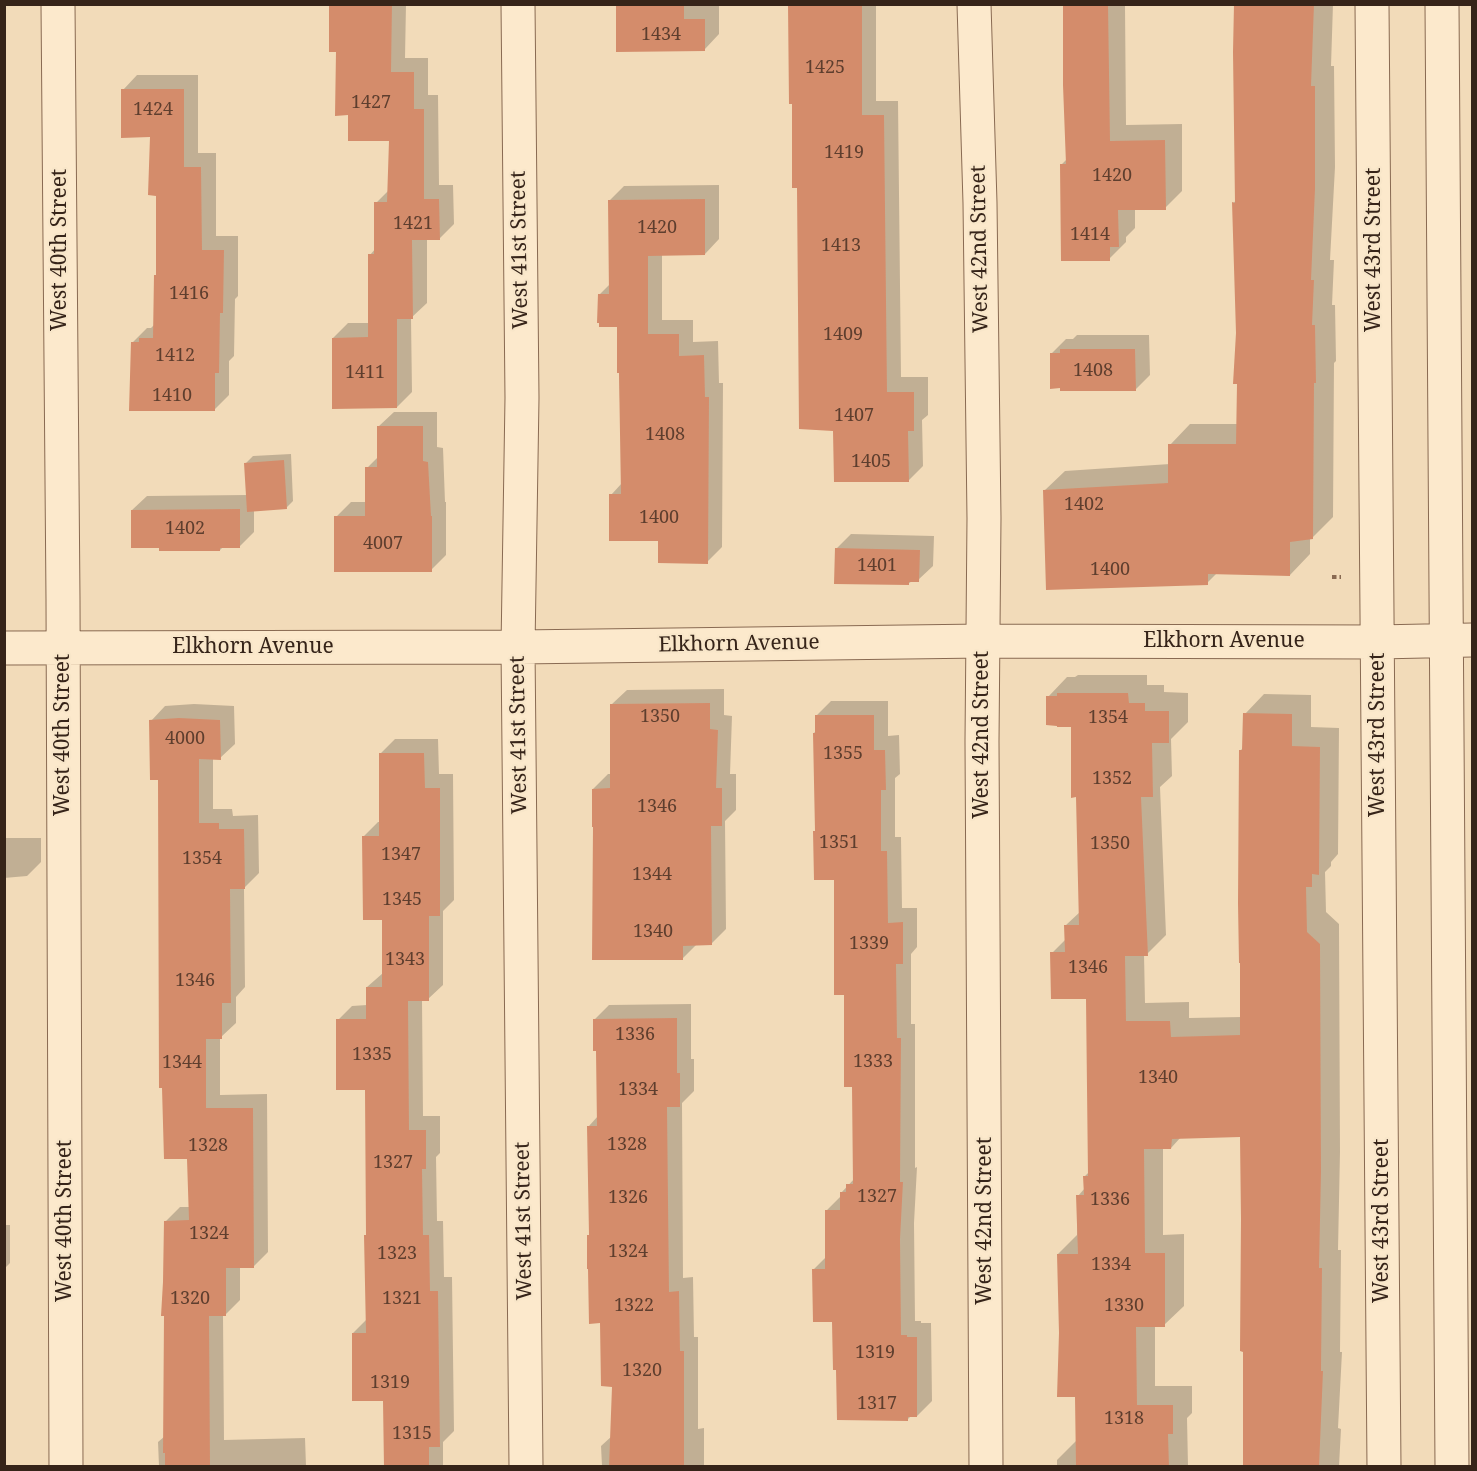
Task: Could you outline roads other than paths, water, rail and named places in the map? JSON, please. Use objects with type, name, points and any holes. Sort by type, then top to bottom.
[{"type":"street","name":"West 40th Street","points":[[58,4],[66,1467]]},
{"type":"street","name":"West 41st Street","points":[[518,4],[522,398],[518,647],[526,1467]]},
{"type":"street","name":"West 42nd Street","points":[[974,4],[981,238],[984,518],[982,741],[986,1467]]},
{"type":"street","name":"West 43rd Street","points":[[1372,4],[1384,1467]]},
{"type":"street","points":[[1442,4],[1460,640],[1452,1467]]},
{"type":"street","name":"Elkhorn Avenue","points":[[4,648],[518,647],[982,641],[1378,642],[1460,640]]}]
